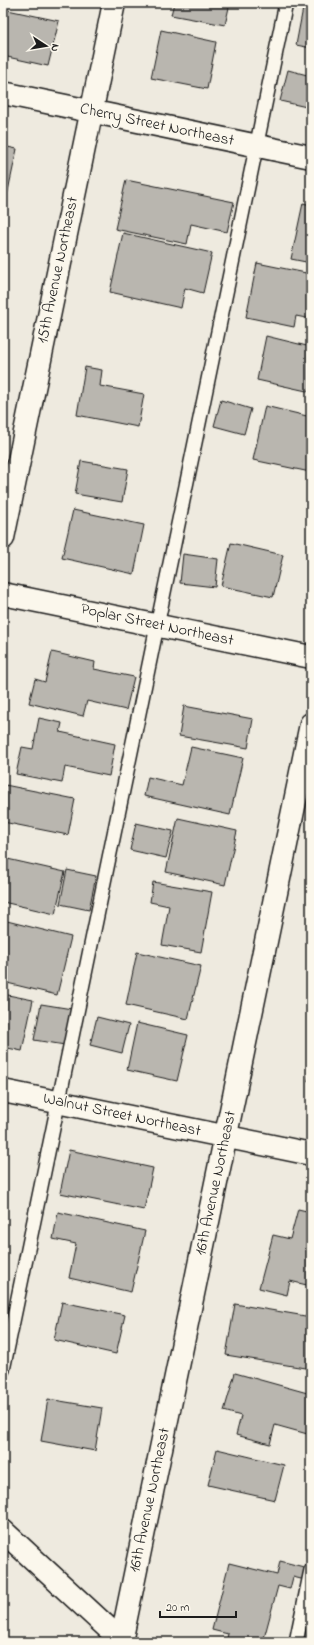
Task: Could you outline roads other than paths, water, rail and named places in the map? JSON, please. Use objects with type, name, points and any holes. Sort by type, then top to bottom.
[{"type":"street","name":"15th Avenue Northeast","points":[[3,538],[114,3]]},
{"type":"street","name":"Cherry Street Northeast","points":[[3,93],[311,157]]},
{"type":"street","name":"Poplar Street Northeast","points":[[3,594],[311,657]]},
{"type":"street","name":"16th Avenue Northeast","points":[[122,1642],[311,724]]},
{"type":"street","name":"Walnut Street Northeast","points":[[3,1091],[311,1154]]},
{"type":"street","points":[[3,1531],[122,1642]]},
{"type":"lane","points":[[3,1370],[286,3]]},
{"type":"lane","points":[[296,1642],[311,1570]]}]
